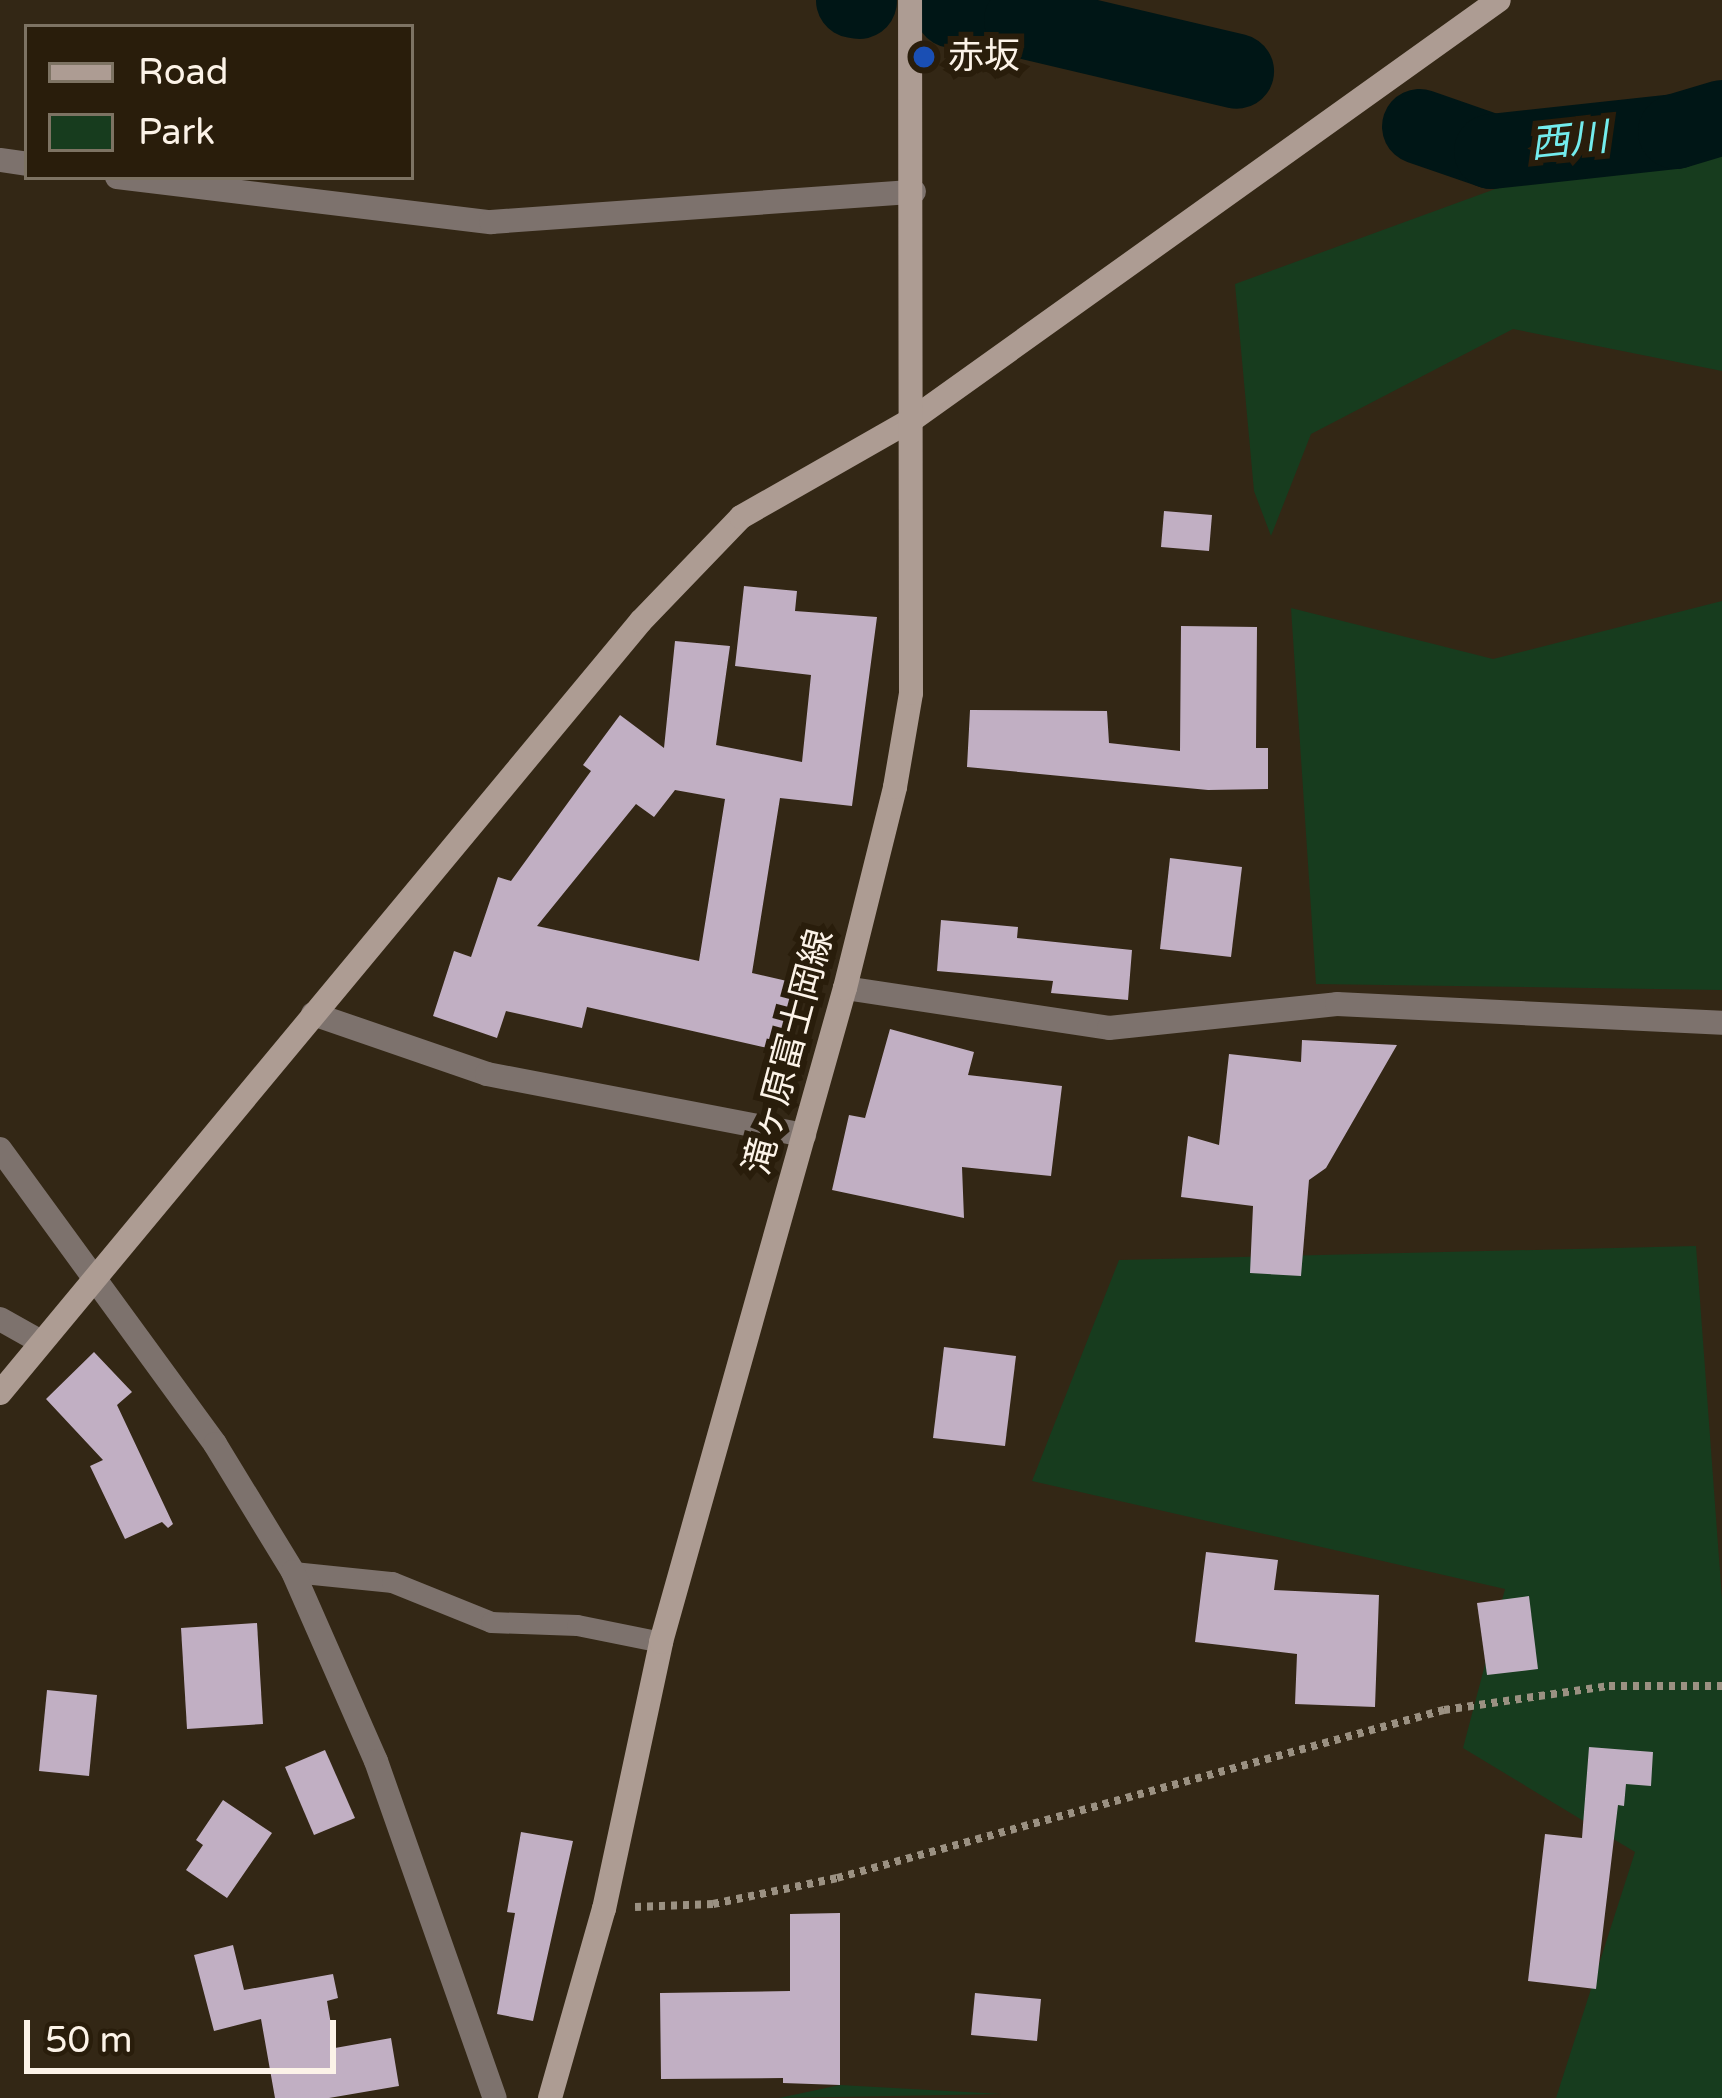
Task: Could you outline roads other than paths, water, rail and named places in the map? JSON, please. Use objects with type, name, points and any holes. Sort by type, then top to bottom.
[{"type":"main road","name":"滝ヶ原富士岡線","points":[[550,2098],[604,1909],[661,1642],[845,988],[895,787],[911,693],[914,192],[910,0]]},
{"type":"main road","points":[[0,1393],[640,621],[741,518],[913,419],[1499,0]]},
{"type":"street","points":[[142,180],[491,222],[914,192]]},
{"type":"street","points":[[845,988],[1109,1028],[1337,1004],[1722,1023]]},
{"type":"street","points":[[313,1014],[487,1074],[804,1135]]},
{"type":"street","points":[[0,1149],[214,1444],[293,1572],[376,1761],[495,2098]]},
{"type":"street","points":[[0,1319],[41,1342]]},
{"type":"lane","points":[[293,1572],[392,1582],[491,1622],[577,1625],[661,1642]]},
{"type":"waterway","name":"西川","points":[[853,0],[859,1]]},
{"type":"waterway","name":"西川","points":[[952,10],[1021,20],[1236,71]]},
{"type":"waterway","name":"西川","points":[[1419,126],[1491,151],[1675,131],[1722,117]]},
{"type":"place","name":"赤坂","points":[[924,57]]}]
